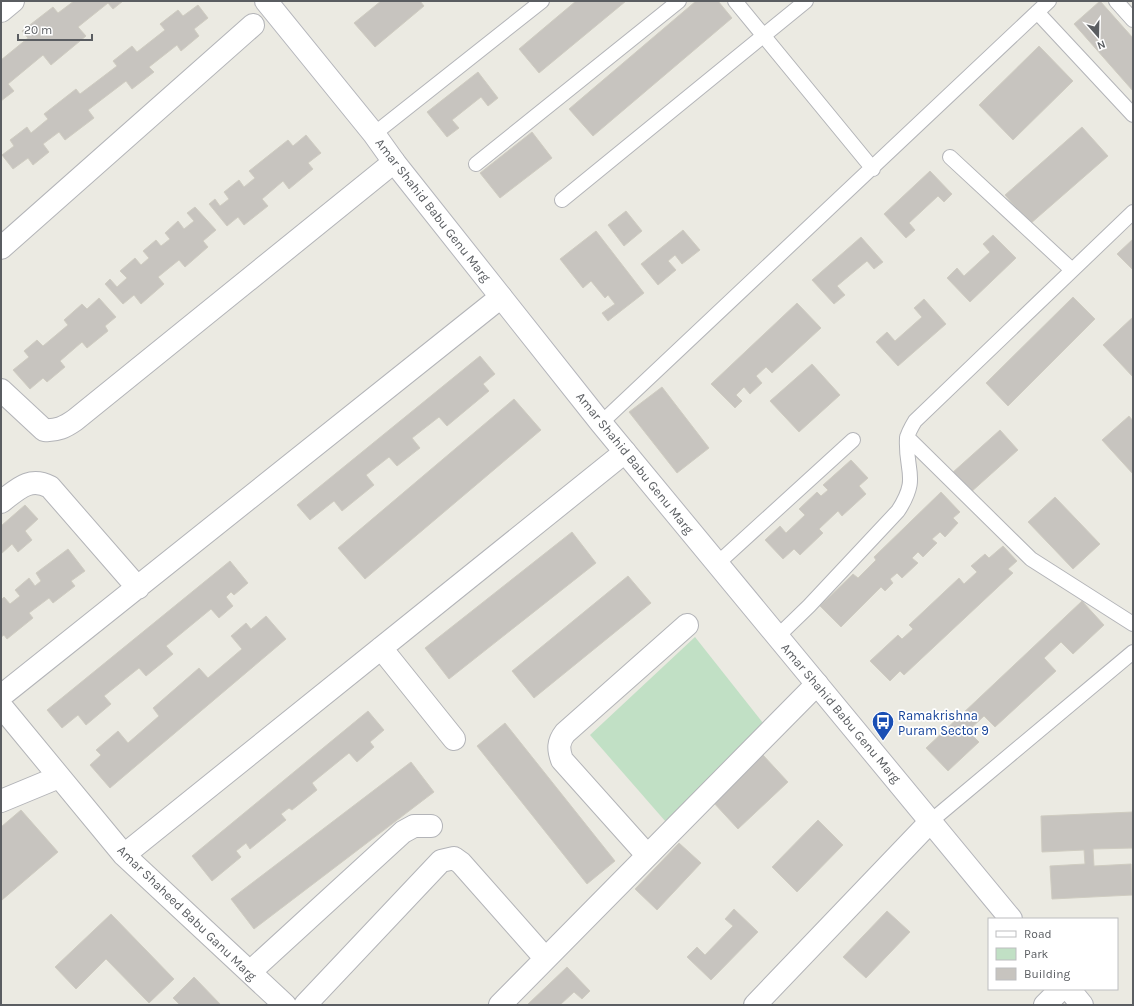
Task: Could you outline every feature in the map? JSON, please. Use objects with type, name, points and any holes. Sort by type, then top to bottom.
[{"type":"street","points":[[1,11],[14,1]]},
{"type":"street","name":"Amar Shahid Babu Genu Marg","points":[[266,1],[374,134],[394,162],[601,423],[1011,918]]},
{"type":"street","points":[[1,248],[253,25]]},
{"type":"street","points":[[1,390],[44,430],[54,431],[65,426],[75,420],[394,162]]},
{"type":"street","points":[[1,696],[501,297]]},
{"type":"street","points":[[124,855],[625,452]]},
{"type":"street","points":[[1,502],[16,490],[31,483],[41,483],[50,487],[138,588]]},
{"type":"street","points":[[647,855],[562,760],[559,750],[560,740],[565,733],[687,624]]},
{"type":"street","points":[[381,648],[454,739]]},
{"type":"street","points":[[500,1005],[817,684]]},
{"type":"street","name":"Amar Shaheed Babu Ganu Marg","points":[[1,706],[124,855],[285,1005]]},
{"type":"street","points":[[1,801],[59,777]]},
{"type":"street","points":[[755,1005],[931,821]]},
{"type":"street","points":[[250,972],[403,832],[414,826],[431,826]]},
{"type":"street","points":[[305,1005],[441,861],[454,858],[461,863],[545,958]]},
{"type":"street","points":[[1045,1005],[1060,990]]},
{"type":"street","points":[[1070,990],[1082,1005]]},
{"type":"lane","points":[[374,134],[542,1]]},
{"type":"lane","points":[[476,164],[679,1]]},
{"type":"lane","points":[[735,1],[763,37],[873,169]]},
{"type":"lane","points":[[562,200],[806,1]]},
{"type":"lane","points":[[601,423],[873,169],[1049,1]]},
{"type":"lane","points":[[1116,1],[1133,20]]},
{"type":"lane","points":[[1037,12],[1133,115]]},
{"type":"lane","points":[[950,157],[1072,270]]},
{"type":"lane","points":[[778,636],[809,606],[898,511],[908,496],[911,481],[907,437],[915,421],[1133,212]]},
{"type":"lane","points":[[907,437],[1031,560],[1133,624]]},
{"type":"lane","points":[[718,563],[853,440]]},
{"type":"lane","points":[[931,821],[1133,652]]},
{"type":"green space","points":[[695,637],[763,723],[666,822],[590,735]]},
{"type":"building","points":[[74,1],[123,1],[113,9],[108,3],[78,27],[86,36],[51,65],[43,55],[8,84],[14,91],[1,101],[1,60],[28,38],[22,31],[53,7],[58,13]]},
{"type":"building","points":[[381,1],[420,1],[424,6],[375,47],[354,23]]},
{"type":"building","points":[[576,1],[626,1],[539,73],[519,49]]},
{"type":"building","points":[[696,1],[718,1],[732,18],[593,136],[569,109]]},
{"type":"building","points":[[1100,1],[1133,38],[1133,91],[1074,24]]},
{"type":"building","points":[[198,5],[208,18],[194,29],[199,36],[181,51],[177,45],[149,67],[154,72],[132,89],[126,81],[88,110],[94,118],[65,140],[59,132],[43,144],[49,152],[33,165],[28,158],[13,169],[2,155],[14,146],[10,140],[27,127],[31,133],[48,119],[44,114],[76,89],[80,94],[117,66],[113,61],[132,46],[137,52],[165,30],[160,24],[178,10],[183,16]]},
{"type":"building","points":[[1039,46],[1073,81],[1013,140],[979,105]]},
{"type":"building","points":[[478,72],[498,98],[488,106],[481,97],[452,120],[459,128],[447,137],[427,112]]},
{"type":"building","points":[[1082,127],[1108,156],[1030,224],[1005,195]]},
{"type":"building","points":[[532,132],[552,158],[500,198],[480,173]]},
{"type":"building","points":[[306,135],[321,153],[308,163],[313,169],[289,189],[283,181],[262,199],[268,206],[244,225],[238,217],[227,226],[209,204],[215,199],[220,206],[229,199],[224,192],[239,180],[244,187],[255,178],[249,171],[288,140],[293,146]]},
{"type":"building","points":[[930,171],[952,194],[944,202],[938,196],[909,223],[915,230],[906,238],[884,214]]},
{"type":"building","points":[[195,207],[216,230],[203,241],[208,247],[185,267],[179,260],[158,277],[164,284],[141,304],[134,295],[123,304],[105,284],[110,279],[117,287],[127,278],[120,271],[135,258],[141,265],[149,258],[143,251],[156,240],[161,246],[170,239],[165,233],[178,221],[184,229],[194,221],[187,213]]},
{"type":"building","points":[[626,211],[642,231],[624,246],[608,225]]},
{"type":"building","points":[[683,230],[700,250],[682,264],[675,255],[668,261],[676,270],[658,285],[641,264]]},
{"type":"building","points":[[596,231],[644,293],[608,321],[602,313],[615,304],[608,295],[605,298],[591,281],[583,288],[560,259]]},
{"type":"building","points":[[993,235],[1016,258],[970,302],[947,278],[957,268],[964,276],[990,252],[983,244]]},
{"type":"building","points":[[861,237],[883,262],[874,269],[867,261],[837,286],[845,295],[834,304],[812,280]]},
{"type":"building","points":[[1133,239],[1133,270],[1117,254]]},
{"type":"building","points":[[1073,297],[1095,319],[1008,406],[986,383]]},
{"type":"building","points":[[99,298],[116,317],[105,326],[108,331],[87,348],[82,342],[60,361],[65,367],[47,382],[43,378],[30,389],[13,370],[29,357],[24,351],[37,340],[43,346],[68,325],[64,320],[82,304],[87,309]]},
{"type":"building","points":[[924,299],[946,324],[898,366],[876,342],[887,332],[895,341],[922,317],[914,308]]},
{"type":"building","points":[[797,303],[821,328],[772,373],[766,367],[756,376],[762,383],[750,394],[744,387],[736,395],[742,401],[735,408],[711,384]]},
{"type":"building","points":[[1133,317],[1133,377],[1103,345]]},
{"type":"building","points":[[480,356],[495,374],[483,384],[489,391],[447,426],[439,417],[412,438],[420,448],[397,466],[389,457],[366,475],[374,485],[342,511],[334,501],[310,520],[297,505]]},
{"type":"building","points":[[812,364],[840,395],[799,432],[770,401]]},
{"type":"building","points":[[662,387],[709,448],[677,473],[629,412]]},
{"type":"building","points":[[514,399],[541,430],[365,579],[338,548]]},
{"type":"building","points":[[1129,416],[1133,421],[1133,474],[1102,440]]},
{"type":"building","points":[[1000,430],[1018,450],[970,493],[952,473]]},
{"type":"building","points":[[851,460],[868,478],[859,486],[866,494],[842,516],[838,511],[819,529],[823,533],[800,555],[794,549],[783,559],[765,540],[780,526],[786,533],[805,515],[799,509],[817,492],[821,496],[828,490],[823,485]]},
{"type":"building","points":[[941,492],[960,512],[953,518],[958,523],[945,537],[940,532],[932,539],[937,543],[923,557],[918,552],[912,558],[918,563],[902,578],[897,573],[890,579],[893,583],[885,591],[881,587],[841,627],[820,606],[853,574],[858,578],[876,560],[874,557]]},
{"type":"building","points":[[1055,497],[1100,544],[1073,569],[1028,522]]},
{"type":"building","points":[[25,505],[38,519],[25,531],[32,540],[18,552],[12,544],[1,554],[1,526]]},
{"type":"building","points":[[572,532],[596,563],[449,679],[425,648]]},
{"type":"building","points":[[1003,546],[1017,561],[1008,569],[1013,573],[904,675],[900,671],[890,681],[870,661],[898,635],[902,639],[913,629],[909,625],[959,578],[964,584],[977,572],[971,566],[985,554],[989,558]]},
{"type":"building","points":[[68,549],[85,571],[71,581],[75,586],[53,603],[49,598],[29,613],[33,618],[7,639],[4,635],[1,637],[1,600],[4,597],[10,604],[20,596],[15,590],[29,578],[35,586],[41,581],[36,573]]},
{"type":"building","points":[[230,561],[248,583],[234,595],[231,592],[226,597],[233,606],[219,618],[211,609],[166,646],[173,654],[146,676],[139,668],[104,696],[111,704],[86,725],[78,715],[62,728],[47,710]]},
{"type":"building","points":[[628,576],[651,603],[534,698],[512,671]]},
{"type":"building","points":[[1082,601],[1104,625],[1073,654],[1061,642],[1044,658],[1056,671],[995,727],[984,716],[968,731],[979,742],[948,771],[926,748]]},
{"type":"building","points":[[266,616],[286,639],[110,788],[90,765],[101,755],[96,750],[118,731],[128,743],[159,716],[153,708],[199,668],[208,678],[242,649],[231,636],[246,623],[251,629]]},
{"type":"building","points":[[368,711],[384,730],[370,742],[374,747],[357,762],[349,753],[312,783],[317,790],[292,810],[289,808],[281,814],[286,820],[250,849],[246,843],[236,851],[241,857],[212,881],[192,856]]},
{"type":"building","points":[[505,723],[615,861],[587,884],[477,746]]},
{"type":"building","points":[[763,755],[788,782],[738,829],[713,802]]},
{"type":"building","points":[[411,762],[434,792],[254,929],[231,899]]},
{"type":"building","points":[[21,810],[58,852],[2,900],[1,827]]},
{"type":"building","points":[[1133,812],[1133,848],[1093,849],[1094,866],[1131,864],[1132,895],[1052,899],[1050,866],[1085,864],[1084,850],[1042,852],[1041,816]]},
{"type":"building","points":[[818,820],[843,845],[797,892],[772,867]]},
{"type":"building","points":[[679,843],[701,863],[657,910],[635,889]]},
{"type":"building","points":[[734,909],[758,932],[711,980],[687,957],[697,947],[705,955],[733,926],[725,919]]},
{"type":"building","points":[[887,911],[910,932],[866,978],[843,957]]},
{"type":"building","points":[[111,914],[174,979],[149,1003],[106,959],[76,989],[55,967]]},
{"type":"building","points":[[567,967],[590,991],[582,999],[574,992],[560,1005],[527,1005]]},
{"type":"building","points":[[194,977],[221,1005],[180,1005],[173,998]]},
{"type":"place","name":"Ramakrishna Puram Sector 9","points":[[883,742]]}]
